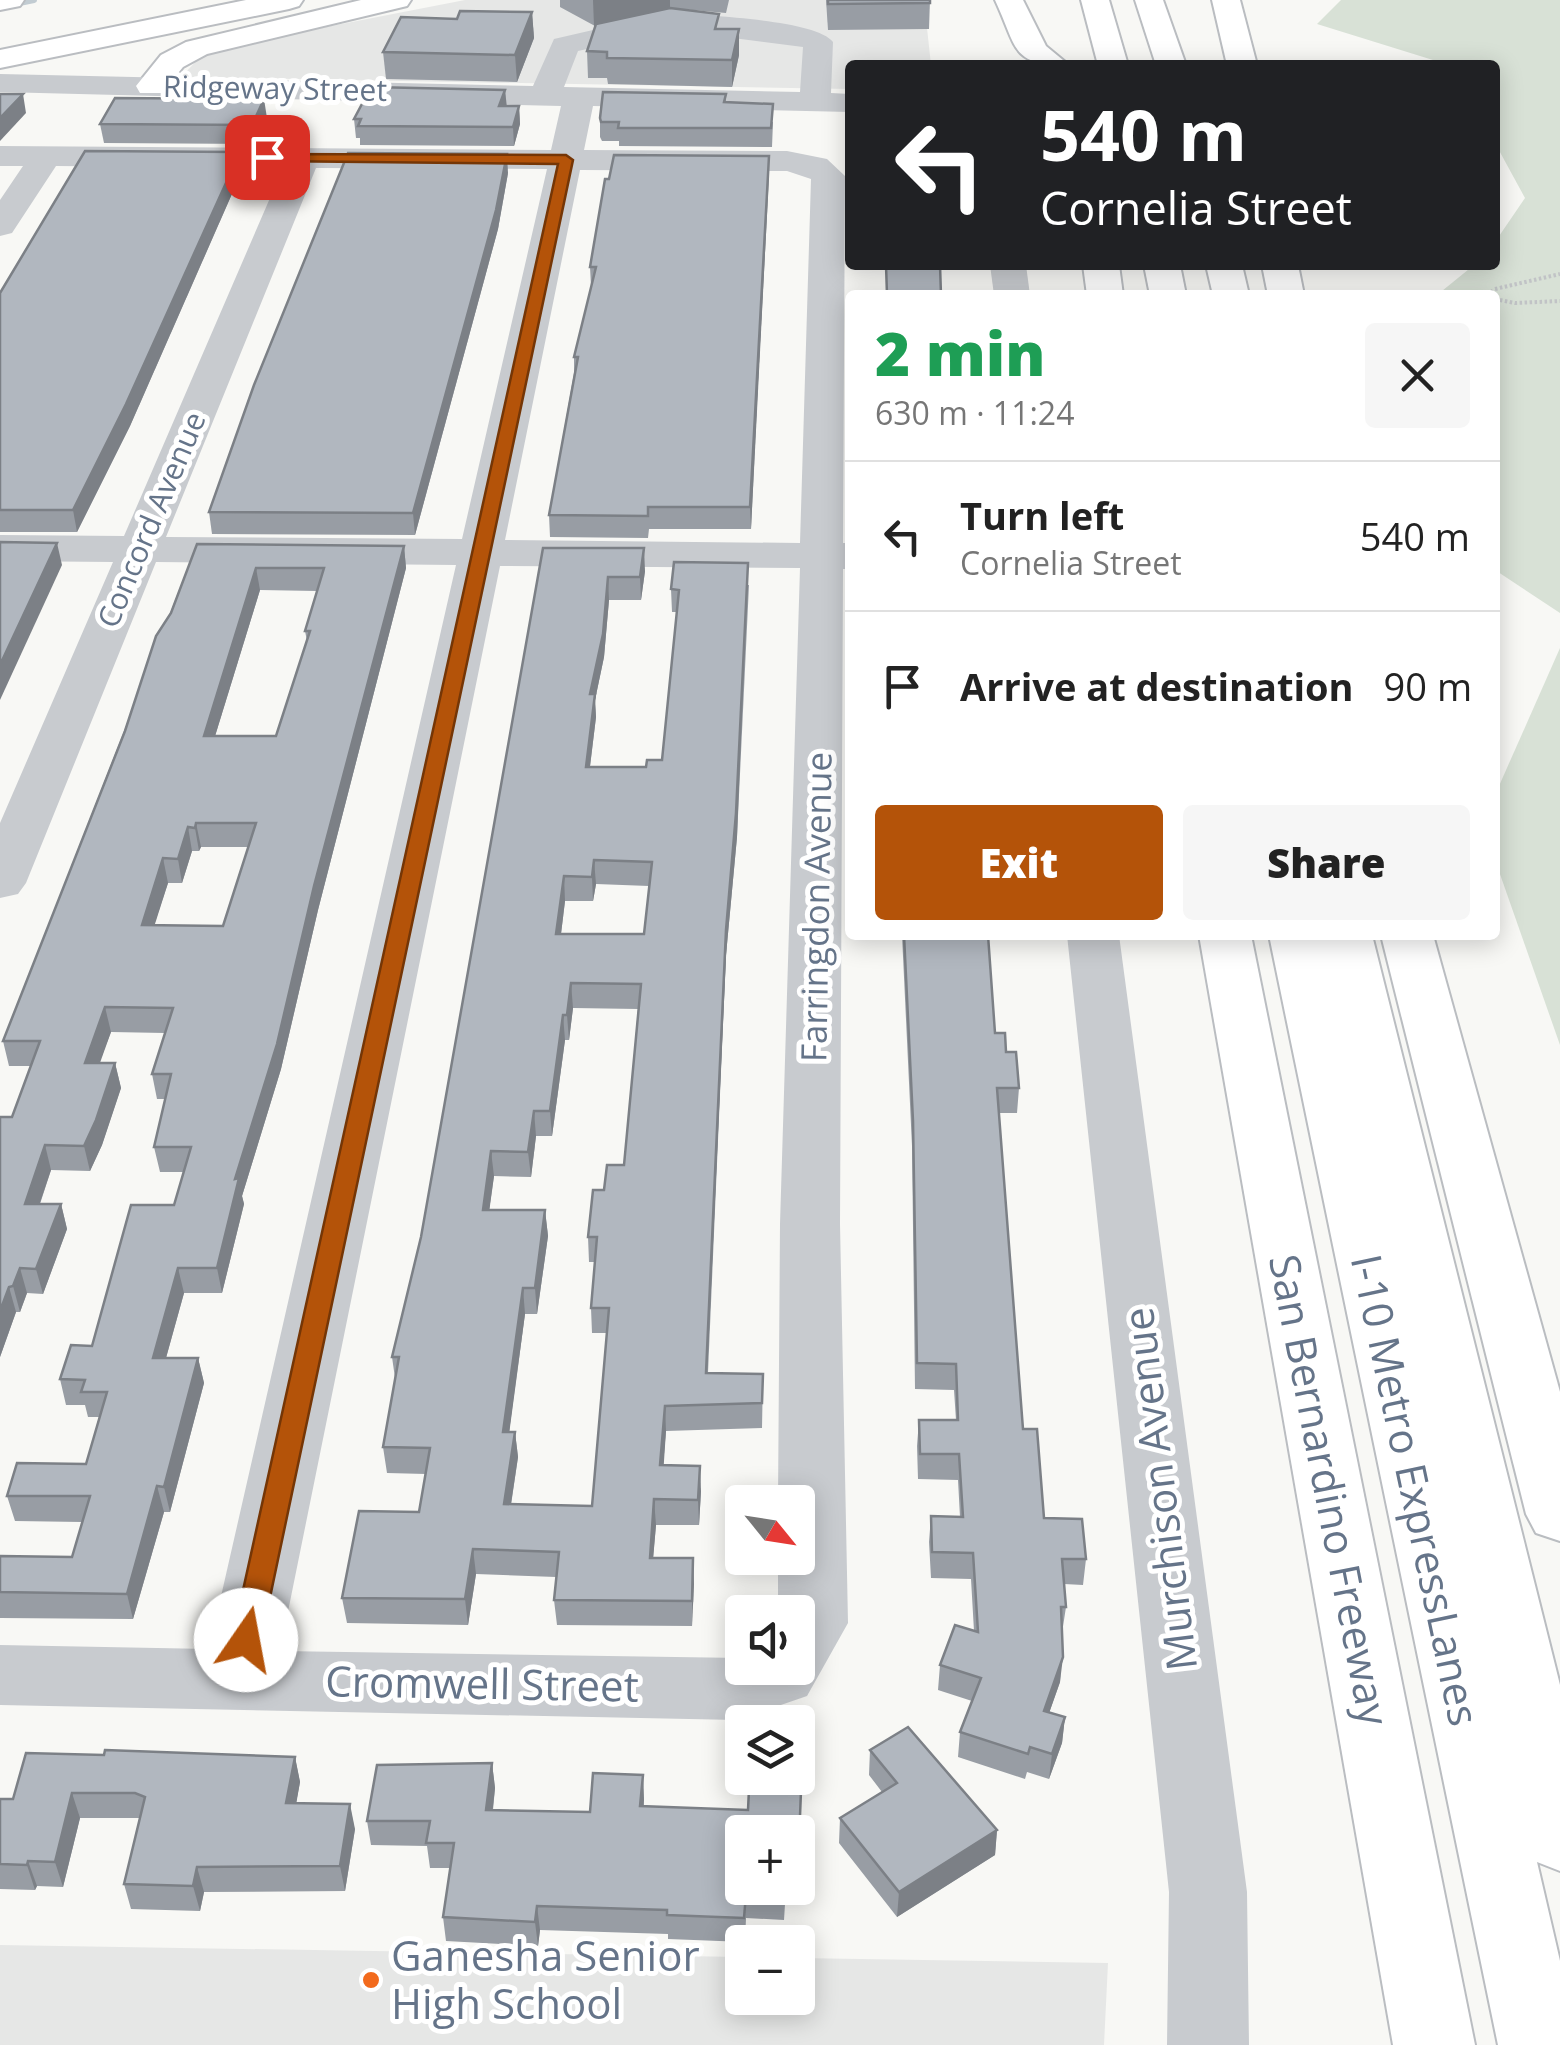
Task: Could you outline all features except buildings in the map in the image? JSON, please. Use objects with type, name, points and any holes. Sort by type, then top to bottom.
[{"type":"highway","points":[[0,1],[10,0]]},
{"type":"highway","points":[[2,57],[152,0]]},
{"type":"highway","points":[[2,57],[211,0]]},
{"type":"highway","points":[[2,57],[289,0]]},
{"type":"highway","points":[[150,86],[172,61],[197,48],[397,0]]},
{"type":"highway","points":[[1009,0],[1034,52],[1046,60]]},
{"type":"highway","points":[[1096,0],[1112,60]]},
{"type":"highway","points":[[1121,0],[1140,60]]},
{"type":"highway","points":[[1148,0],[1169,60]]},
{"type":"highway","points":[[1235,9],[1241,60]]},
{"type":"highway","points":[[0,23],[36,15]]},
{"type":"highway","points":[[1064,32],[1069,60]]},
{"type":"highway","name":"San Bernardino Freeway","points":[[1226,940],[1434,2045]]},
{"type":"highway","name":"I-10 Metro ExpressLanes","points":[[1296,940],[1539,2045]]},
{"type":"highway","name":"I-10 Metro ExpressLanes","points":[[1347,940],[1560,1837]]},
{"type":"highway","points":[[1408,940],[1560,1514]]},
{"type":"street","points":[[791,0],[794,34]]},
{"type":"street","points":[[238,1679],[566,160],[562,96],[565,45],[671,21],[794,34],[818,42],[815,102]]},
{"type":"street","name":"Ridgeway Street","points":[[2,57],[150,86],[845,103]]},
{"type":"street","points":[[348,91],[365,57]]},
{"type":"street","points":[[0,156],[566,160]]},
{"type":"street","points":[[0,226],[46,156]]},
{"type":"street","name":"Concord Avenue","points":[[0,883],[304,157]]},
{"type":"street","name":"Farringdon Avenue","points":[[566,160],[787,161],[815,166],[828,176],[837,555],[810,1224],[814,1595]]},
{"type":"street","points":[[0,548],[837,555]]},
{"type":"street","name":"Murchison Avenue","points":[[1094,940],[1208,1892],[1208,2045]]},
{"type":"street","name":"Cromwell Street","points":[[0,1675],[738,1690],[748,1685]]},
{"type":"path","points":[[1494,290],[1560,274]]},
{"type":"path","points":[[1500,300],[1560,302]]},
{"type":"shaded area","points":[[465,0],[924,0],[930,60],[845,60],[845,89],[181,77],[207,50]]},
{"type":"shaded area","points":[[1341,0],[1560,0],[1560,613],[1500,573],[1500,290],[1443,290],[1468,270],[1500,270],[1500,235],[1525,198],[1500,152],[1500,60],[1433,60],[1317,24]]},
{"type":"shaded area","points":[[1560,648],[1560,1045],[1500,874],[1500,784]]},
{"type":"shaded area","name":"Ganesha Senior High School","points":[[0,1945],[725,1957],[725,2015],[815,2015],[815,1958],[1108,1963],[1104,2045],[0,2045]]},
{"type":"waterway","points":[[0,7],[34,0]]},
{"type":"place","name":"Ganesha Senior High School","points":[[371,1980]]},
{"type":"route","points":[[246,1640],[566,160],[267,157]]}]
